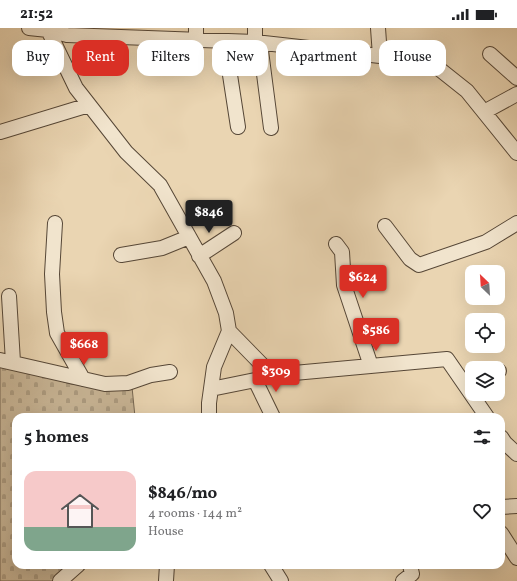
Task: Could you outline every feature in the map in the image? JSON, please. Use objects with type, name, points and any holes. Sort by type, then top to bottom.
[{"type":"street","points":[[29,28],[67,31],[196,34],[220,40]]},
{"type":"street","points":[[255,28],[257,40]]},
{"type":"street","points":[[378,28],[379,42]]},
{"type":"street","points":[[48,30],[76,88],[126,152],[160,185],[214,281],[226,313],[229,331],[214,368],[208,413]]},
{"type":"street","points":[[268,43],[379,56]]},
{"type":"street","points":[[490,54],[517,78]]},
{"type":"street","points":[[446,75],[467,91],[517,153]]},
{"type":"street","points":[[230,76],[238,127]]},
{"type":"street","points":[[263,76],[271,128]]},
{"type":"street","points":[[484,112],[517,94]]},
{"type":"street","points":[[0,132],[89,105]]},
{"type":"street","points":[[55,223],[52,274],[54,312],[57,333],[83,379]]},
{"type":"street","points":[[385,226],[410,259],[419,265],[486,242],[517,223]]},
{"type":"street","points":[[199,256],[234,233]]},
{"type":"street","points":[[121,255],[162,248],[189,237]]},
{"type":"street","points":[[336,244],[342,252],[344,285],[371,366]]},
{"type":"street","points":[[8,296],[6,361],[105,384],[128,383],[151,375],[170,372]]},
{"type":"street","points":[[229,331],[272,375]]},
{"type":"street","points":[[211,389],[272,375],[447,359],[465,383]]},
{"type":"street","points":[[255,380],[271,413]]},
{"type":"street","points":[[477,401],[485,413]]},
{"type":"street","points":[[505,443],[517,454]]},
{"type":"street","points":[[505,507],[517,506]]},
{"type":"street","points":[[505,539],[517,558]]},
{"type":"street","points":[[60,581],[74,569]]},
{"type":"street","points":[[166,581],[167,569]]},
{"type":"street","points":[[274,569],[281,581]]},
{"type":"street","points":[[403,581],[412,574],[411,569]]},
{"type":"green space","points":[[0,366],[21,369],[71,384],[123,390],[132,387],[135,413],[12,413],[12,569],[66,569],[52,581],[0,581]]}]
